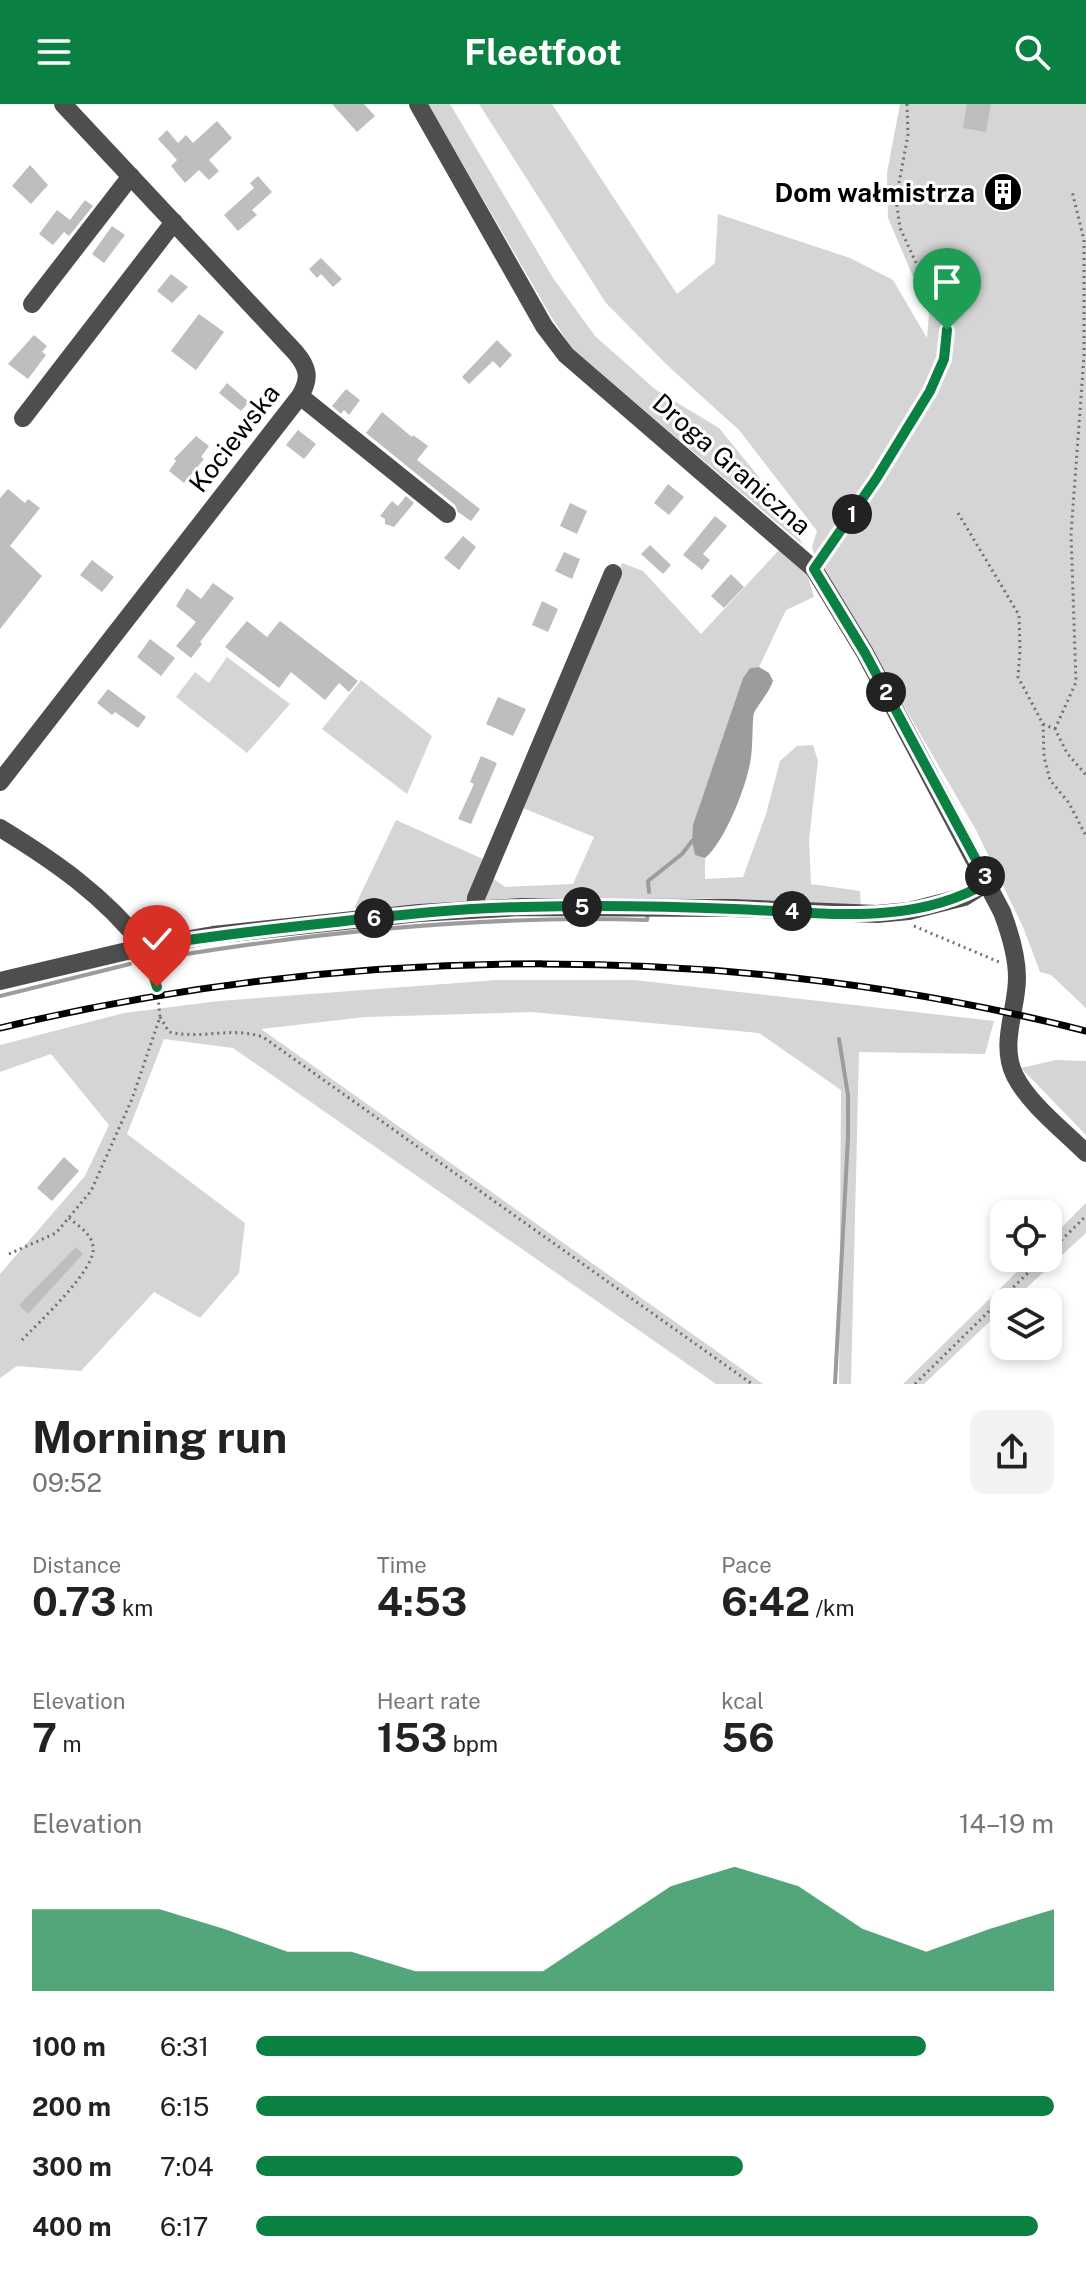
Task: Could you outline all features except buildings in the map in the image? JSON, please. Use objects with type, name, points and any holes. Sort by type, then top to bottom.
[{"type":"street","name":"Kociewska","points":[[0,782],[300,396],[308,373],[303,361],[63,104]]},
{"type":"street","name":"Droga Graniczna","points":[[418,104],[544,326],[566,355],[814,569],[865,653],[988,882],[1011,937],[1017,977],[1009,1035],[1014,1074],[1037,1104],[1086,1153]]},
{"type":"street","points":[[32,304],[131,176]]},
{"type":"street","points":[[23,418],[174,222]]},
{"type":"street","points":[[300,396],[447,514]]},
{"type":"street","points":[[475,909],[476,898],[613,573]]},
{"type":"street","points":[[0,828],[94,893],[125,922],[144,947]]},
{"type":"street","points":[[0,981],[144,947],[213,935],[419,913],[522,907],[716,908],[877,914],[909,911],[964,897],[988,882]]},
{"type":"path","points":[[814,569],[876,479],[930,391],[944,359],[947,330],[900,228],[896,199],[908,135],[907,104]]},
{"type":"path","points":[[1055,729],[1076,682],[1071,534],[1084,356],[1084,240],[1072,191]]},
{"type":"path","points":[[958,513],[1019,615],[1018,677],[1043,724],[1044,757],[1050,780],[1069,803],[1086,836]]},
{"type":"path","points":[[1043,724],[1055,729],[1067,753],[1086,775]]},
{"type":"path","points":[[902,922],[996,960],[1017,977]]},
{"type":"path","points":[[9,1254],[56,1233],[91,1191],[116,1139],[148,1058],[160,1017],[157,987],[144,947]]},
{"type":"path","points":[[160,1017],[169,1032],[184,1035],[244,1031],[263,1037],[752,1384]]},
{"type":"path","points":[[1062,1239],[1086,1216]]},
{"type":"path","points":[[22,1340],[92,1260],[94,1246],[87,1232],[69,1218]]},
{"type":"path","points":[[915,1384],[1029,1272]]},
{"type":"shaded area","points":[[428,104],[450,104],[553,278],[595,336],[656,390],[719,428],[776,498],[803,545],[573,350]]},
{"type":"shaded area","points":[[479,104],[552,104],[677,294],[715,263],[718,214],[850,258],[893,280],[927,338],[929,314],[888,218],[887,173],[900,104],[1086,104],[1086,1008],[1051,975],[1040,972],[1023,927],[976,830],[886,675],[825,588],[812,547],[817,531],[739,430],[667,365],[606,303]]},
{"type":"shaded area","points":[[780,549],[806,571],[814,597],[786,610],[759,667],[750,668],[743,678],[699,807],[695,854],[705,858],[705,879],[743,877],[766,814],[780,761],[797,746],[813,745],[818,761],[809,840],[811,884],[860,891],[861,909],[706,898],[354,908],[396,820],[483,859],[494,879],[505,887],[573,884],[594,837],[518,806],[622,563],[643,571],[701,634]]},
{"type":"shaded area","points":[[227,657],[290,704],[247,753],[176,697],[195,672],[209,683]]},
{"type":"shaded area","points":[[759,667],[769,673],[773,681],[754,713],[751,757],[740,796],[728,826],[713,850],[705,858],[695,855],[693,825],[743,678],[750,668]]},
{"type":"shaded area","points":[[361,680],[432,736],[407,794],[322,729]]},
{"type":"shaded area","points":[[497,980],[634,980],[994,1021],[985,1054],[859,1052],[851,1384],[839,1384],[841,1090],[759,1033],[531,1012],[365,1017],[261,1029],[763,1384],[716,1384],[233,1048],[164,1039],[127,1134],[245,1223],[239,1273],[200,1318],[154,1292],[81,1371],[17,1366],[0,1378],[0,1274],[85,1176],[109,1125],[51,1054],[0,1072],[0,1045],[124,1013],[219,1001]]},
{"type":"shaded area","points":[[1056,1060],[1086,1061],[1086,1135],[1021,1068]]},
{"type":"shaded area","points":[[1086,1203],[1086,1233],[1062,1255],[1062,1227]]},
{"type":"shaded area","points":[[1017,1272],[1044,1272],[1026,1288],[1001,1288]]},
{"type":"shaded area","points":[[990,1298],[990,1321],[924,1384],[903,1384]]},
{"type":"waterway","points":[[649,892],[648,881],[682,854],[692,841]]},
{"type":"waterway","points":[[180,955],[296,938],[413,926],[530,920],[647,920],[648,913]]},
{"type":"waterway","points":[[0,996],[130,964]]},
{"type":"waterway","points":[[835,1384],[848,1137],[848,1095],[839,1039]]},
{"type":"railway","points":[[0,1028],[134,1000],[269,980],[406,968],[543,964],[680,968],[817,981],[952,1002],[1086,1031]]},
{"type":"place","name":"Dom wałmistrza","points":[[1003,192]]},
{"type":"route","points":[[157,987],[144,947],[213,935],[419,913],[522,907],[731,908],[877,914],[909,911],[964,897],[988,882],[865,653],[814,569],[876,479],[930,391],[944,359],[947,330]]}]
